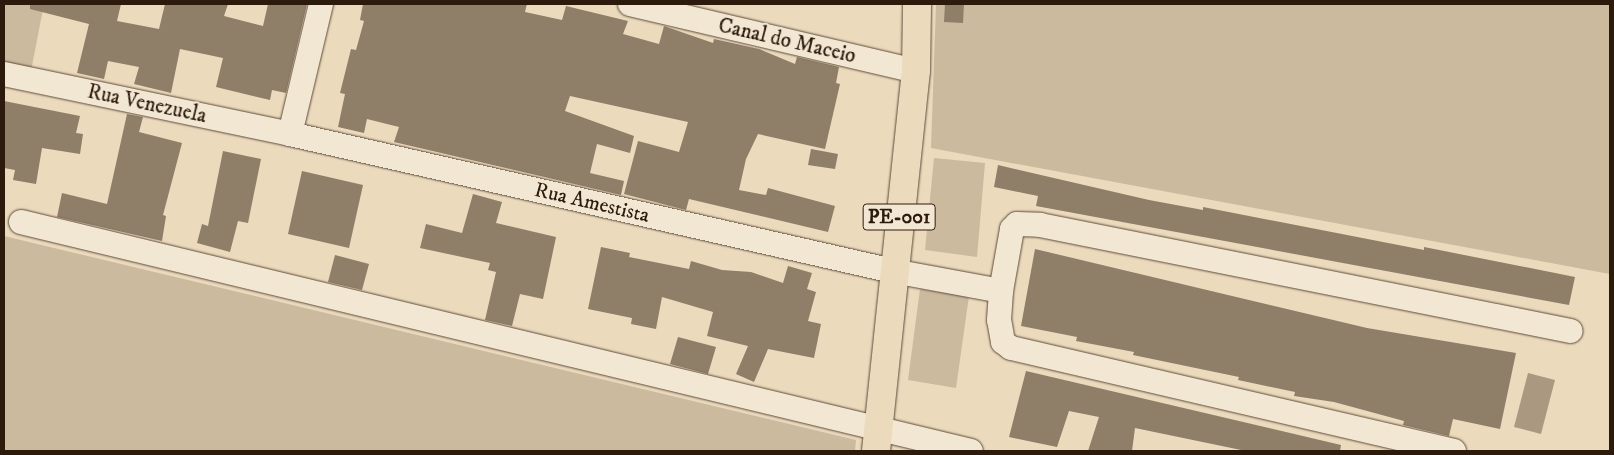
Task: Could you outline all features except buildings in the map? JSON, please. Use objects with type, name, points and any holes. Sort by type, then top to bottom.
[{"type":"main road","name":"PE-001","points":[[885,438],[893,271],[916,71],[917,4]]},
{"type":"street","points":[[290,134],[321,4]]},
{"type":"street","name":"Canal do Maceio","points":[[630,4],[916,71]]},
{"type":"street","name":"Rua Venezuela","points":[[4,74],[290,134]]},
{"type":"street","name":"Rua Amestista","points":[[290,134],[893,271],[1001,291]]},
{"type":"street","points":[[21,222],[885,438],[971,451]]},
{"type":"street","points":[[1454,451],[1011,348],[1003,342],[1001,334],[1001,291],[1010,236],[1017,224],[1025,223],[1571,331]]},
{"type":"shaded area","points":[[4,4],[44,4],[31,71],[4,64]]},
{"type":"shaded area","points":[[936,4],[1610,4],[1610,274],[931,148]]},
{"type":"shaded area","points":[[934,158],[985,163],[977,257],[925,250]]},
{"type":"shaded area","points":[[4,236],[856,440],[855,451],[4,451]]},
{"type":"shaded area","points":[[920,289],[969,296],[956,388],[908,380]]},
{"type":"shaded area","points":[[1528,373],[1555,380],[1541,434],[1514,427]]}]
